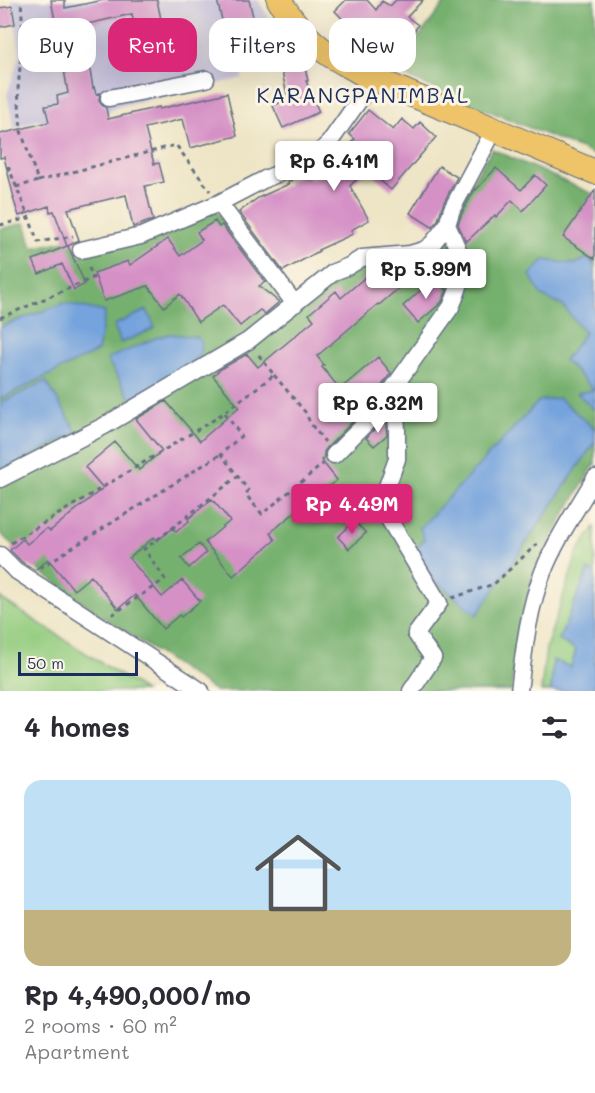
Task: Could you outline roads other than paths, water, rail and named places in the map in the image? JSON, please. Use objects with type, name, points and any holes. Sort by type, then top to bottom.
[{"type":"highway","points":[[279,0],[295,23],[328,54],[374,79],[595,172]]},
{"type":"street","points":[[109,98],[206,79]]},
{"type":"street","points":[[81,250],[141,236],[304,163],[318,154],[329,142],[374,79]]},
{"type":"street","points":[[0,479],[104,426],[248,340],[334,272],[362,258],[410,254],[424,250],[432,244],[447,225],[452,208],[494,129]]},
{"type":"street","points":[[219,203],[296,304]]},
{"type":"street","points":[[334,455],[374,414],[451,307],[460,287],[462,258],[447,225]]},
{"type":"street","points":[[395,386],[397,459],[385,492],[384,511],[439,603],[416,634],[433,658],[411,691]]},
{"type":"street","points":[[519,691],[530,612],[542,573],[557,542],[595,478]]},
{"type":"street","points":[[5,549],[15,570],[201,691]]},
{"type":"water","points":[[588,258],[595,266],[595,410],[577,393],[594,390],[564,360],[585,333],[563,306],[542,296],[530,275],[544,260],[575,264]]},
{"type":"water","points":[[64,303],[105,312],[98,351],[0,399],[0,327]]},
{"type":"water","points":[[147,310],[155,328],[121,343],[114,325]]},
{"type":"water","points":[[170,334],[197,337],[201,342],[200,355],[185,371],[131,399],[107,359]]},
{"type":"water","points":[[46,381],[77,432],[0,472],[0,403]]},
{"type":"water","points":[[559,398],[595,429],[595,442],[477,615],[408,559],[424,539],[420,528],[539,401]]},
{"type":"water","points":[[588,570],[595,572],[595,691],[551,691],[553,660],[571,667],[576,650],[559,640]]},
{"type":"district","name":"KARANGPANIMBAL","points":[[363,96]]}]
